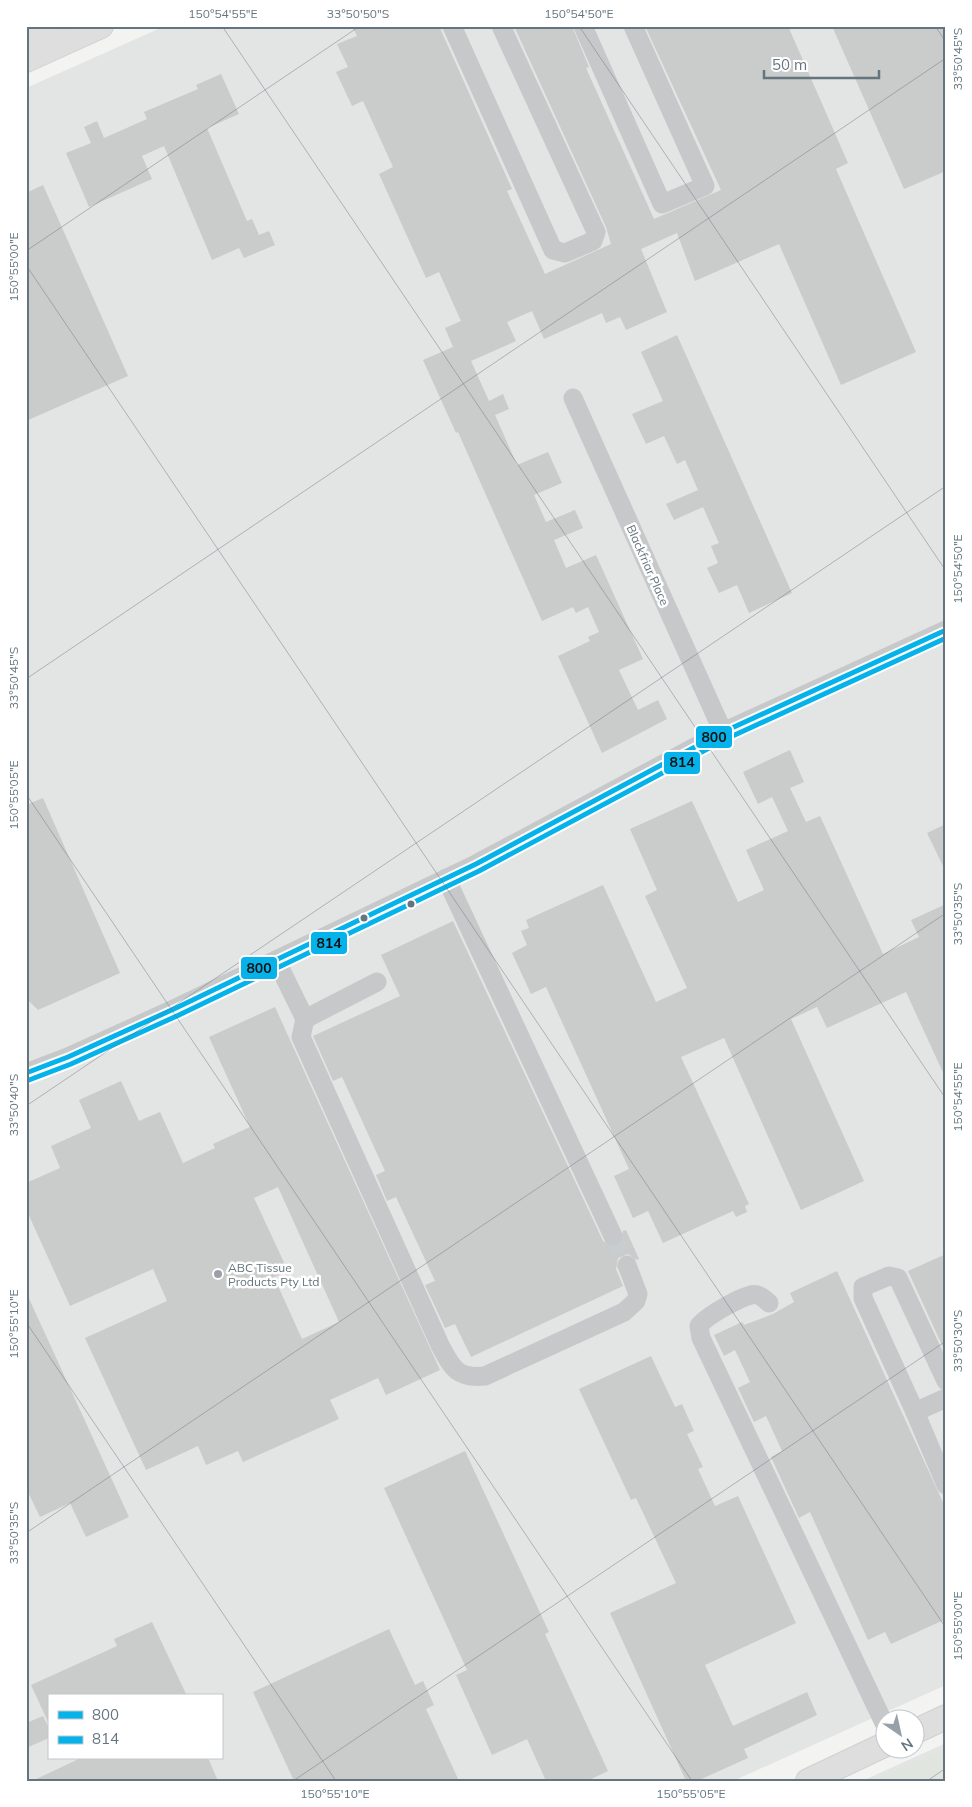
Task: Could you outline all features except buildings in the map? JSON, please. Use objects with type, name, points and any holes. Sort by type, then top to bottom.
[{"type":"main road","points":[[26,38],[52,26]]},
{"type":"main road","points":[[26,60],[101,26]]},
{"type":"main road","points":[[924,1727],[946,1717]]},
{"type":"main road","points":[[808,1781],[874,1750]]},
{"type":"street","points":[[452,26],[553,250],[566,253],[593,241],[596,232],[501,26]]},
{"type":"street","points":[[584,26],[662,204],[705,186],[633,26]]},
{"type":"street","name":"Blackfriar Place","points":[[573,398],[723,732]]},
{"type":"street","points":[[26,1073],[68,1057],[276,960],[446,878],[723,732],[946,630]]},
{"type":"street","points":[[446,878],[613,1236]]},
{"type":"street","points":[[276,960],[304,1019],[300,1038],[440,1345],[450,1364],[458,1373],[470,1378],[485,1376],[624,1312],[632,1305],[638,1294],[627,1265]]},
{"type":"street","points":[[304,1019],[377,982]]},
{"type":"street","points":[[946,1381],[898,1278],[889,1276],[863,1287],[863,1298],[946,1485]]},
{"type":"street","points":[[769,1303],[762,1296],[752,1294],[705,1318],[699,1326],[700,1338],[878,1710]]},
{"type":"street","points":[[915,1412],[946,1398]]},
{"type":"shaded area","points":[[165,26],[946,26],[946,1685],[891,1710],[874,1710],[874,1717],[733,1781],[26,1781],[26,88]]},
{"type":"shaded area","points":[[946,1743],[946,1781],[862,1781],[908,1760],[924,1760],[924,1753]]},
{"type":"shaded area","points":[[946,1749],[946,1776],[935,1781],[871,1781],[924,1760]]},
{"type":"tunnel","points":[[613,1236],[627,1265]]},
{"type":"transit line","name":"800","points":[[26,1073],[68,1057],[176,1008],[476,864],[723,732],[946,630]]},
{"type":"transit line","name":"814","points":[[29,1080],[71,1064],[179,1015],[479,871],[726,739],[946,638]]},
{"type":"place","name":"ABC Tissue Products Pty Ltd","points":[[218,1274]]}]
